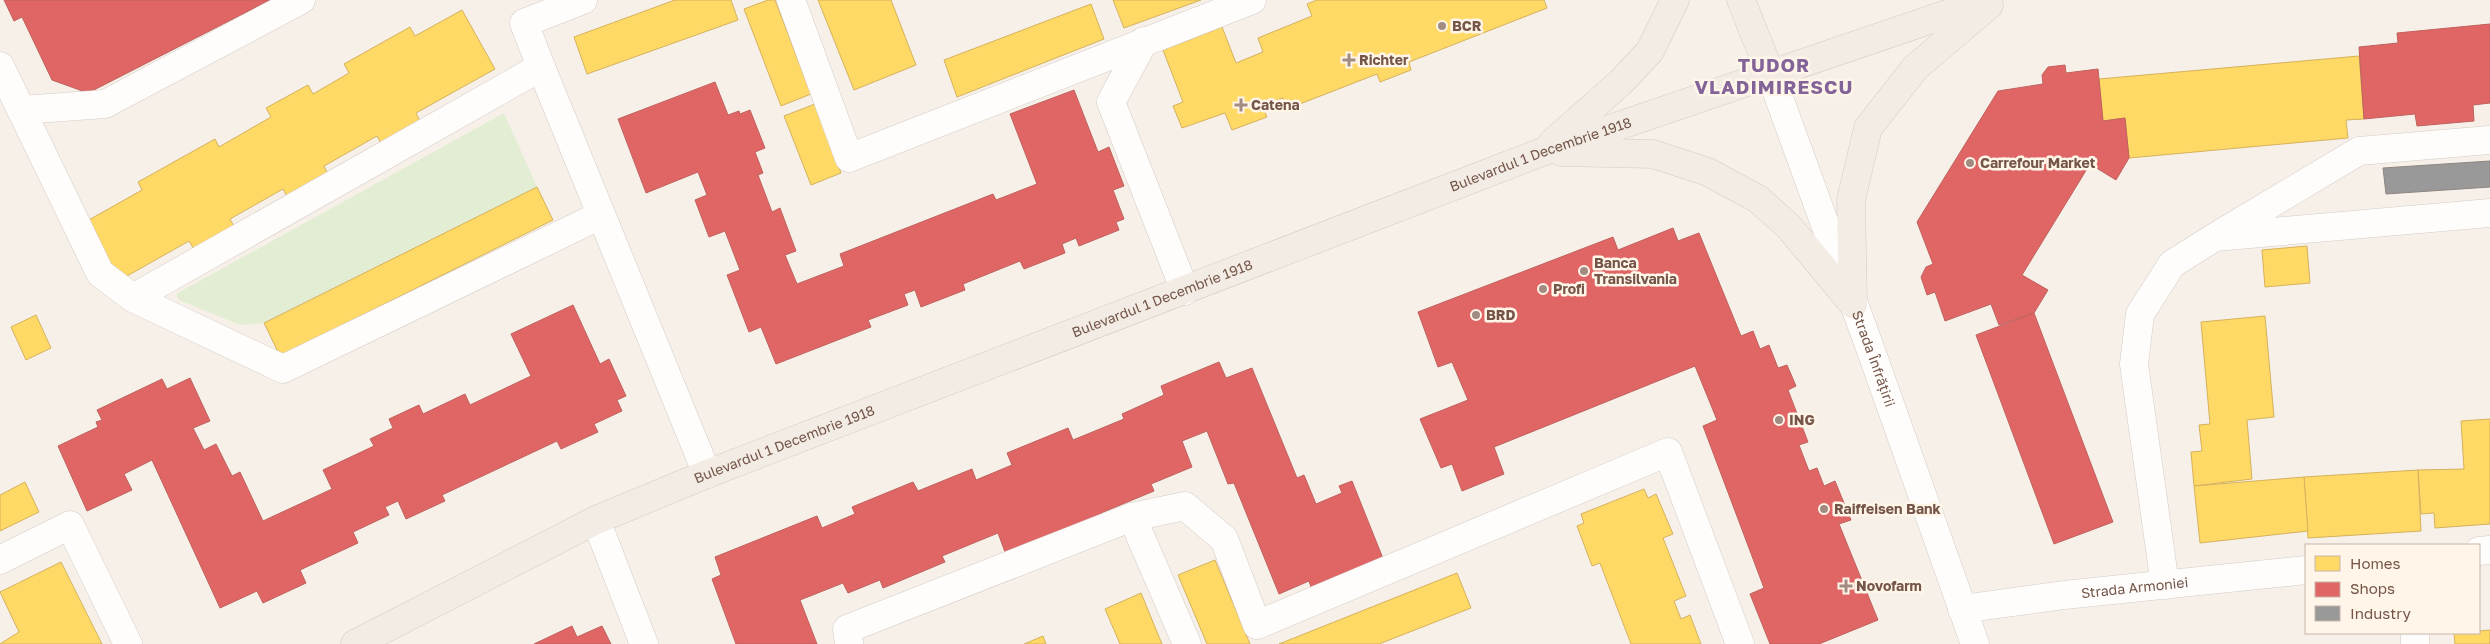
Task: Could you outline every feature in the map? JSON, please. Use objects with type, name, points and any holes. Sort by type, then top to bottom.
[{"type":"main road","points":[[1542,152],[1622,82],[1650,51],[1675,0]]},
{"type":"main road","points":[[1741,0],[1770,73]]},
{"type":"main road","name":"Bulevardul 1 Decembrie 1918","points":[[355,644],[596,520],[707,474],[1542,152],[1988,0]]},
{"type":"main road","points":[[1854,304],[1852,200],[1868,128],[1915,68],[1995,0]]},
{"type":"main road","points":[[1542,152],[1653,154],[1708,172],[1758,199],[1789,227],[1854,304]]},
{"type":"street","points":[[22,110],[105,104],[300,0]]},
{"type":"street","points":[[583,0],[524,23],[707,474]]},
{"type":"street","points":[[790,0],[849,158],[1252,0]]},
{"type":"street","points":[[1144,41],[1112,102],[1185,291]]},
{"type":"street","points":[[0,66],[100,273],[133,298],[283,368],[601,214]]},
{"type":"street","points":[[133,298],[542,67]]},
{"type":"street","name":"Strada Înfrățirii","points":[[1770,73],[1975,644]]},
{"type":"street","points":[[2165,585],[2134,364],[2140,314],[2172,264],[2359,150],[2490,140]]},
{"type":"street","points":[[2215,237],[2490,213]]},
{"type":"street","points":[[849,644],[847,629],[1132,517],[1185,506],[1224,538],[1257,625],[1668,452],[1740,644]]},
{"type":"street","points":[[1132,517],[1187,644]]},
{"type":"street","points":[[596,520],[644,644]]},
{"type":"street","points":[[0,560],[70,525],[128,644]]},
{"type":"street","name":"Strada Armoniei","points":[[1962,609],[2305,570]]},
{"type":"green space","points":[[504,113],[537,187],[264,323],[240,325],[179,300],[176,294]]},
{"type":"building: Homes","points":[[675,0],[731,0],[738,20],[587,74],[574,37]]},
{"type":"building: Homes","points":[[768,0],[775,0],[811,94],[781,106],[744,9]]},
{"type":"building: Homes","points":[[818,0],[891,0],[916,65],[854,90]]},
{"type":"building: Homes","points":[[1113,0],[1201,0],[1124,28]]},
{"type":"building: Homes","points":[[1317,0],[1544,0],[1547,8],[1409,62],[1411,70],[1380,82],[1377,74],[1287,109],[1283,98],[1262,105],[1267,117],[1232,130],[1225,113],[1182,128],[1173,106],[1183,102],[1163,50],[1222,27],[1236,63],[1263,52],[1258,38],[1312,16],[1307,4]]},
{"type":"building: Homes","points":[[1091,4],[1104,39],[957,97],[944,60]]},
{"type":"building: Homes","points":[[462,10],[495,69],[416,113],[421,123],[382,145],[377,136],[324,166],[329,177],[289,200],[283,189],[230,219],[235,228],[195,251],[189,241],[120,280],[87,221],[142,190],[138,182],[215,139],[219,147],[271,117],[266,108],[308,85],[313,94],[349,73],[344,64],[410,27],[415,36]]},
{"type":"building: Homes","points":[[2359,56],[2364,119],[2346,120],[2348,138],[2129,158],[2125,118],[2103,121],[2099,79]]},
{"type":"building: Homes","points":[[815,104],[841,173],[811,185],[784,116]]},
{"type":"building: Homes","points":[[537,187],[553,220],[280,356],[264,323]]},
{"type":"building: Homes","points":[[2307,246],[2310,283],[2265,287],[2262,250]]},
{"type":"building: Homes","points":[[36,315],[51,348],[26,360],[11,327]]},
{"type":"building: Homes","points":[[2265,316],[2274,417],[2247,420],[2252,479],[2194,486],[2191,452],[2202,451],[2199,425],[2210,424],[2201,322]]},
{"type":"building: Homes","points":[[2490,419],[2490,524],[2435,528],[2434,513],[2421,514],[2418,470],[2464,469],[2461,421]]},
{"type":"building: Homes","points":[[2418,470],[2421,531],[2308,538],[2304,477]]},
{"type":"building: Homes","points":[[2304,477],[2308,531],[2200,543],[2194,486]]},
{"type":"building: Homes","points":[[25,482],[39,512],[0,531],[0,495]]},
{"type":"building: Homes","points":[[1644,489],[1648,498],[1656,494],[1673,534],[1663,538],[1686,596],[1674,601],[1681,619],[1690,615],[1701,644],[1631,644],[1600,563],[1592,566],[1577,526],[1584,523],[1581,514]]},
{"type":"building: Homes","points":[[1215,560],[1250,644],[1207,644],[1178,575]]},
{"type":"building: Homes","points":[[61,562],[102,644],[0,644],[19,632],[0,592]]},
{"type":"building: Homes","points":[[1457,573],[1471,608],[1379,644],[1279,644]]},
{"type":"building: Homes","points":[[1141,593],[1162,644],[1120,644],[1105,609]]},
{"type":"building: Homes","points":[[2490,630],[2490,644],[2455,644],[2454,634],[2480,634],[2480,631]]},
{"type":"building: Homes","points":[[1043,636],[1046,644],[1024,644]]},
{"type":"building: Shops","points":[[4,0],[270,0],[88,93],[52,80],[22,17],[14,21]]},
{"type":"building: Shops","points":[[2490,24],[2490,103],[2473,105],[2474,121],[2417,126],[2415,114],[2364,119],[2359,47],[2398,43],[2397,33]]},
{"type":"building: Shops","points":[[2065,65],[2066,73],[2098,69],[2103,121],[2125,118],[2129,158],[2116,180],[2090,164],[2022,275],[2048,290],[2034,313],[1999,325],[1991,304],[1945,321],[1935,292],[1927,295],[1921,277],[1926,267],[1933,264],[1917,222],[1998,91],[2043,84],[2042,75],[2048,67]]},
{"type":"building: Shops","points":[[715,82],[728,115],[739,111],[740,114],[750,110],[765,148],[755,152],[763,173],[758,175],[772,212],[780,208],[796,251],[785,255],[797,284],[844,266],[840,254],[993,194],[996,200],[1037,184],[1010,114],[1074,90],[1098,152],[1109,147],[1124,186],[1113,190],[1124,219],[1116,222],[1119,230],[1079,246],[1076,238],[1062,244],[1065,253],[1024,269],[1020,261],[963,284],[965,290],[921,307],[915,290],[904,294],[908,305],[868,320],[871,327],[776,364],[761,327],[749,332],[727,275],[740,270],[725,231],[709,237],[695,200],[707,195],[698,172],[646,193],[618,119]]},
{"type":"building: Shops","points":[[1673,228],[1678,241],[1699,233],[1741,336],[1753,331],[1760,349],[1769,345],[1778,368],[1787,365],[1796,386],[1788,390],[1808,442],[1799,445],[1809,471],[1817,468],[1824,486],[1835,481],[1851,520],[1839,524],[1878,620],[1819,644],[1770,644],[1750,594],[1764,588],[1703,426],[1717,420],[1695,366],[1494,447],[1504,474],[1462,491],[1452,464],[1441,468],[1420,419],[1468,400],[1452,362],[1438,367],[1418,312],[1613,237],[1618,250]]},
{"type":"building: Shops","points":[[573,305],[600,364],[609,359],[626,396],[617,400],[622,411],[594,424],[598,432],[561,449],[557,441],[442,495],[445,501],[406,519],[398,501],[385,507],[389,515],[353,532],[358,543],[300,570],[306,583],[263,603],[257,591],[220,608],[152,460],[124,474],[132,490],[87,511],[58,446],[98,427],[96,422],[102,420],[97,410],[162,379],[167,389],[190,378],[210,421],[193,428],[204,450],[216,444],[232,476],[240,472],[263,521],[332,489],[323,470],[374,446],[370,439],[393,428],[389,419],[419,405],[423,414],[465,394],[470,405],[531,376],[511,334]]},
{"type":"building: Shops","points":[[2034,313],[2113,522],[2054,544],[1976,335]]},
{"type":"building: Shops","points":[[1219,362],[1226,378],[1252,368],[1297,478],[1304,475],[1316,504],[1342,493],[1339,486],[1352,481],[1384,561],[1312,590],[1309,581],[1279,594],[1234,483],[1228,484],[1207,431],[1182,441],[1192,467],[1151,484],[1154,491],[1101,513],[1104,520],[1043,545],[1041,538],[1005,552],[998,533],[942,556],[945,562],[883,588],[880,580],[848,593],[843,583],[800,600],[817,644],[736,644],[712,579],[721,575],[715,557],[817,516],[822,528],[855,514],[852,507],[913,482],[918,491],[972,469],[976,480],[1012,465],[1007,453],[1068,428],[1073,440],[1124,419],[1122,414],[1164,395],[1161,386]]},
{"type":"building: Shops","points":[[572,626],[577,637],[602,626],[611,644],[534,644]]},
{"type":"building: Industry","points":[[2490,161],[2490,187],[2386,194],[2383,168]]},
{"type":"place","name":"BCR","points":[[1442,26]]},
{"type":"place","name":"Richter","points":[[1349,60]]},
{"type":"place","name":"Catena","points":[[1241,105]]},
{"type":"place","name":"Carrefour Market","points":[[1970,163]]},
{"type":"place","name":"Banca Transilvania","points":[[1584,271]]},
{"type":"place","name":"Profi","points":[[1543,289]]},
{"type":"place","name":"BRD","points":[[1476,315]]},
{"type":"place","name":"ING","points":[[1779,420]]},
{"type":"place","name":"Raiffeisen Bank","points":[[1824,509]]},
{"type":"place","name":"Novofarm","points":[[1846,586]]},
{"type":"district","name":"TUDOR VLADIMIRESCU","points":[[1774,76]]}]
